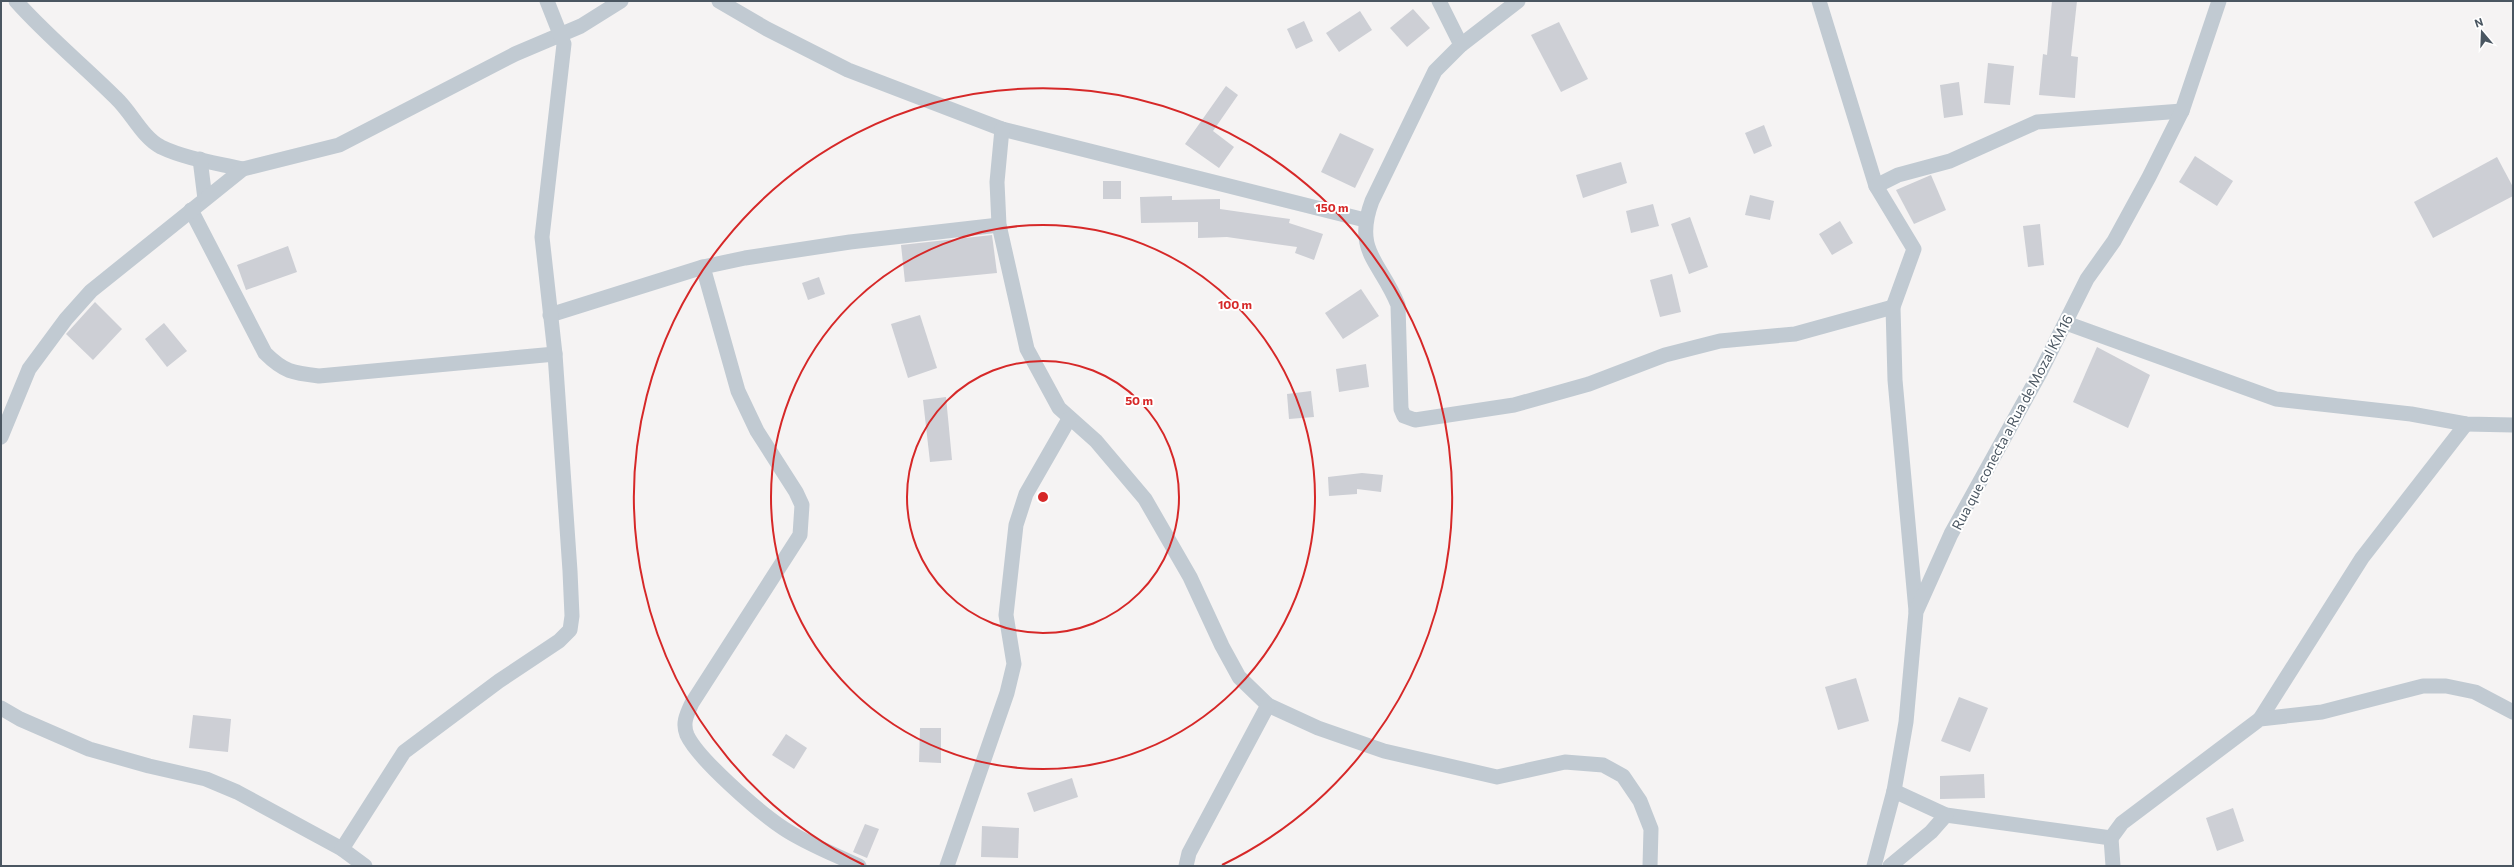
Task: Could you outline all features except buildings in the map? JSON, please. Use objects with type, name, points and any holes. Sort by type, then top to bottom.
[{"type":"street","points":[[16,1],[40,28],[118,99],[150,138],[161,147],[200,159],[243,169]]},
{"type":"street","points":[[342,849],[404,752],[499,681],[559,642],[570,630],[572,616],[570,571],[555,354],[542,236],[544,205],[563,66],[564,44],[547,1]]},
{"type":"street","points":[[1,437],[30,369],[66,319],[91,291],[243,169],[340,145],[473,75],[581,26],[621,1]]},
{"type":"street","points":[[719,1],[767,29],[848,70],[1002,129],[1365,220]]},
{"type":"street","points":[[1439,1],[1461,45]]},
{"type":"street","points":[[1518,1],[1461,45],[1435,71],[1372,201],[1365,220],[1368,253],[1392,290],[1398,305],[1401,409],[1404,416],[1415,420],[1514,404],[1589,384],[1665,355],[1699,346],[1720,341],[1795,334],[1893,307]]},
{"type":"street","points":[[1820,1],[1876,186],[1914,249],[1893,307],[1895,380],[1916,612]]},
{"type":"street","name":"Rua que conecta a Rua de Mozal KM16","points":[[1874,866],[1894,791],[1906,722],[1916,612],[1951,534],[2066,323],[2087,279],[2114,241],[2149,177],[2182,110],[2219,1]]},
{"type":"street","points":[[1876,186],[1898,175],[1950,161],[2037,122],[2182,110]]},
{"type":"street","points":[[1002,129],[997,182],[1000,225],[1027,349],[1059,408],[1069,419],[1096,441],[1145,499],[1190,577],[1222,646],[1240,677],[1268,705],[1318,728],[1384,751],[1497,777],[1565,762],[1603,765],[1623,776],[1640,801],[1651,829],[1650,866]]},
{"type":"street","points":[[200,159],[205,199]]},
{"type":"street","points":[[191,210],[265,353],[279,367],[292,373],[319,376],[555,354]]},
{"type":"street","points":[[550,315],[703,267],[745,258],[850,242],[1000,225]]},
{"type":"street","points":[[703,267],[738,391],[757,431],[796,492],[802,505],[802,519],[800,535],[692,703],[684,718],[686,734],[693,745],[746,799],[777,824],[859,866]]},
{"type":"street","points":[[2066,323],[2276,399],[2411,414],[2466,424],[2513,425]]},
{"type":"street","points":[[947,866],[1007,693],[1014,664],[1006,615],[1016,525],[1026,494],[1069,419]]},
{"type":"street","points":[[2113,866],[2111,838],[2122,823],[2260,719],[2362,558],[2466,424]]},
{"type":"street","points":[[2260,719],[2322,712],[2423,686],[2446,686],[2475,692],[2513,712]]},
{"type":"street","points":[[1186,866],[1189,853],[1268,705]]},
{"type":"street","points":[[1,709],[89,749],[149,766],[206,779],[237,792],[342,849],[365,866]]},
{"type":"street","points":[[1894,791],[1946,815],[2111,838]]},
{"type":"street","points":[[1890,866],[1931,832],[1946,815]]}]
